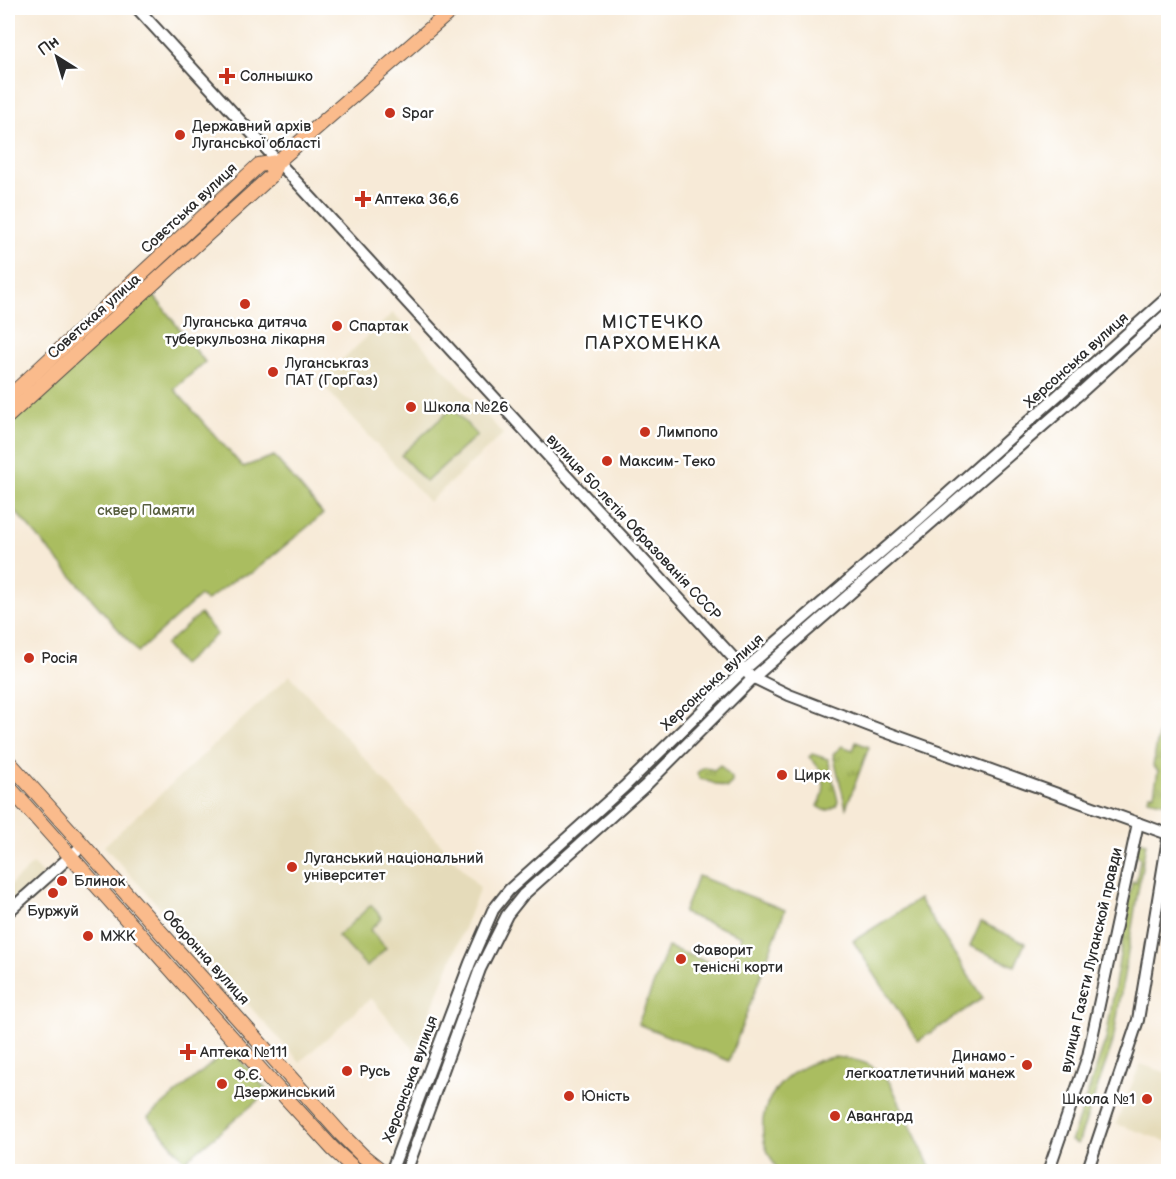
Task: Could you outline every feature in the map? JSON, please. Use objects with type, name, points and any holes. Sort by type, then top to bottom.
[{"type":"main road","name":"Совєтська вулиця","points":[[8,398],[259,165],[277,162],[454,8]]},
{"type":"main road","name":"Советская улица","points":[[8,416],[271,176],[277,162]]},
{"type":"main road","name":"Оборонна вулиця","points":[[8,761],[341,1134],[383,1172]]},
{"type":"main road","points":[[8,786],[266,1076],[333,1149],[358,1172]]},
{"type":"street","name":"вулиця 50-лєтія Образованія СССР","points":[[137,8],[753,678],[789,695],[873,727],[1168,834]]},
{"type":"street","name":"Херсонська вулиця","points":[[391,1172],[470,963],[498,903],[509,890],[624,787],[744,670],[917,521],[1168,297]]},
{"type":"street","name":"Херсонська вулиця","points":[[406,1172],[480,969],[507,915],[523,895],[645,786],[753,678],[1077,396],[1168,313]]},
{"type":"street","name":"вулиця Газєти Луганской правди","points":[[1048,1172],[1088,1056],[1138,823]]},
{"type":"street","points":[[1087,1172],[1138,1020],[1168,839]]},
{"type":"street","points":[[8,912],[83,845]]},
{"type":"shaded area","name":"Школа №26","points":[[393,313],[503,434],[429,502],[319,381]]},
{"type":"shaded area","name":"Луганський національний університет","points":[[290,675],[480,888],[415,1051],[371,998],[300,1062],[104,846]]},
{"type":"shaded area","points":[[33,864],[43,875],[8,907],[8,887]]},
{"type":"shaded area","name":"Школа №1","points":[[1140,1064],[1168,1073],[1168,1142],[1116,1124]]},
{"type":"green space","name":"сквер Памяти","points":[[151,292],[205,362],[174,389],[243,467],[274,456],[323,514],[252,573],[238,577],[206,601],[200,596],[138,652],[8,503],[8,425]]},
{"type":"green space","points":[[452,408],[477,435],[426,482],[401,455]]},
{"type":"green space","points":[[200,614],[217,634],[182,665],[165,645]]},
{"type":"green space","points":[[1168,676],[1168,791],[1166,803],[1148,799],[1149,794],[1154,794],[1158,771],[1153,766]]},
{"type":"green space","points":[[856,742],[869,747],[846,808],[833,754],[842,746],[853,750]]},
{"type":"green space","points":[[812,754],[828,759],[838,801],[836,806],[829,810],[823,810],[818,806],[824,786],[819,768],[809,757]]},
{"type":"green space","points":[[720,765],[732,778],[727,788],[699,778],[697,773],[704,767],[714,770]]},
{"type":"green space","points":[[1138,840],[1146,843],[1113,1042],[1078,1144],[1071,1141],[1106,1039],[1132,881],[1136,883],[1140,858],[1135,853]]},
{"type":"green space","name":"Фаворит тенісні корти","points":[[698,876],[785,910],[729,1061],[638,1024],[668,947],[729,970],[742,936],[683,913]]},
{"type":"green space","points":[[919,899],[983,998],[918,1041],[853,941]]},
{"type":"green space","points":[[371,905],[382,918],[370,930],[386,948],[367,967],[338,936]]},
{"type":"green space","points":[[981,922],[1025,943],[1015,966],[970,946]]},
{"type":"green space","points":[[230,1048],[268,1092],[185,1161],[148,1117]]},
{"type":"green space","name":"Авангард","points":[[834,1057],[865,1063],[884,1076],[890,1083],[932,1171],[778,1171],[764,1141],[765,1110],[771,1096],[791,1074],[819,1060]]},
{"type":"place","name":"Солнышко","points":[[227,76]]},
{"type":"place","name":"Spar","points":[[390,113]]},
{"type":"place","name":"Державний архів Луганської області","points":[[180,135]]},
{"type":"place","name":"Аптека 36,6","points":[[363,199]]},
{"type":"place","name":"Луганська дитяча туберкульозна лікарня","points":[[245,304]]},
{"type":"place","name":"Спартак","points":[[337,326]]},
{"type":"place","name":"Луганськгаз ПАТ (ГорГаз)","points":[[273,372]]},
{"type":"place","name":"Школа №26","points":[[411,407]]},
{"type":"place","name":"Лимпопо","points":[[645,432]]},
{"type":"place","name":"Максим- Теко","points":[[607,461]]},
{"type":"place","name":"Росія","points":[[29,658]]},
{"type":"place","name":"Цирк","points":[[782,775]]},
{"type":"place","name":"Луганський національний університет","points":[[292,867]]},
{"type":"place","name":"Блинок","points":[[62,881]]},
{"type":"place","name":"Буржуй","points":[[53,893]]},
{"type":"place","name":"МЖК","points":[[88,936]]},
{"type":"place","name":"Фаворит тенісні корти","points":[[681,959]]},
{"type":"place","name":"Аптека №111","points":[[188,1052]]},
{"type":"place","name":"Динамо - легкоатлетичний манеж","points":[[1027,1065]]},
{"type":"place","name":"Русь","points":[[347,1071]]},
{"type":"place","name":"Ф.Є. Дзержинський","points":[[222,1084]]},
{"type":"place","name":"Юність","points":[[569,1096]]},
{"type":"place","name":"Школа №1","points":[[1147,1099]]},
{"type":"place","name":"Авангард","points":[[835,1116]]},
{"type":"district","name":"МІСТЕЧКО ПАРХОМЕНКА","points":[[653,332]]}]
